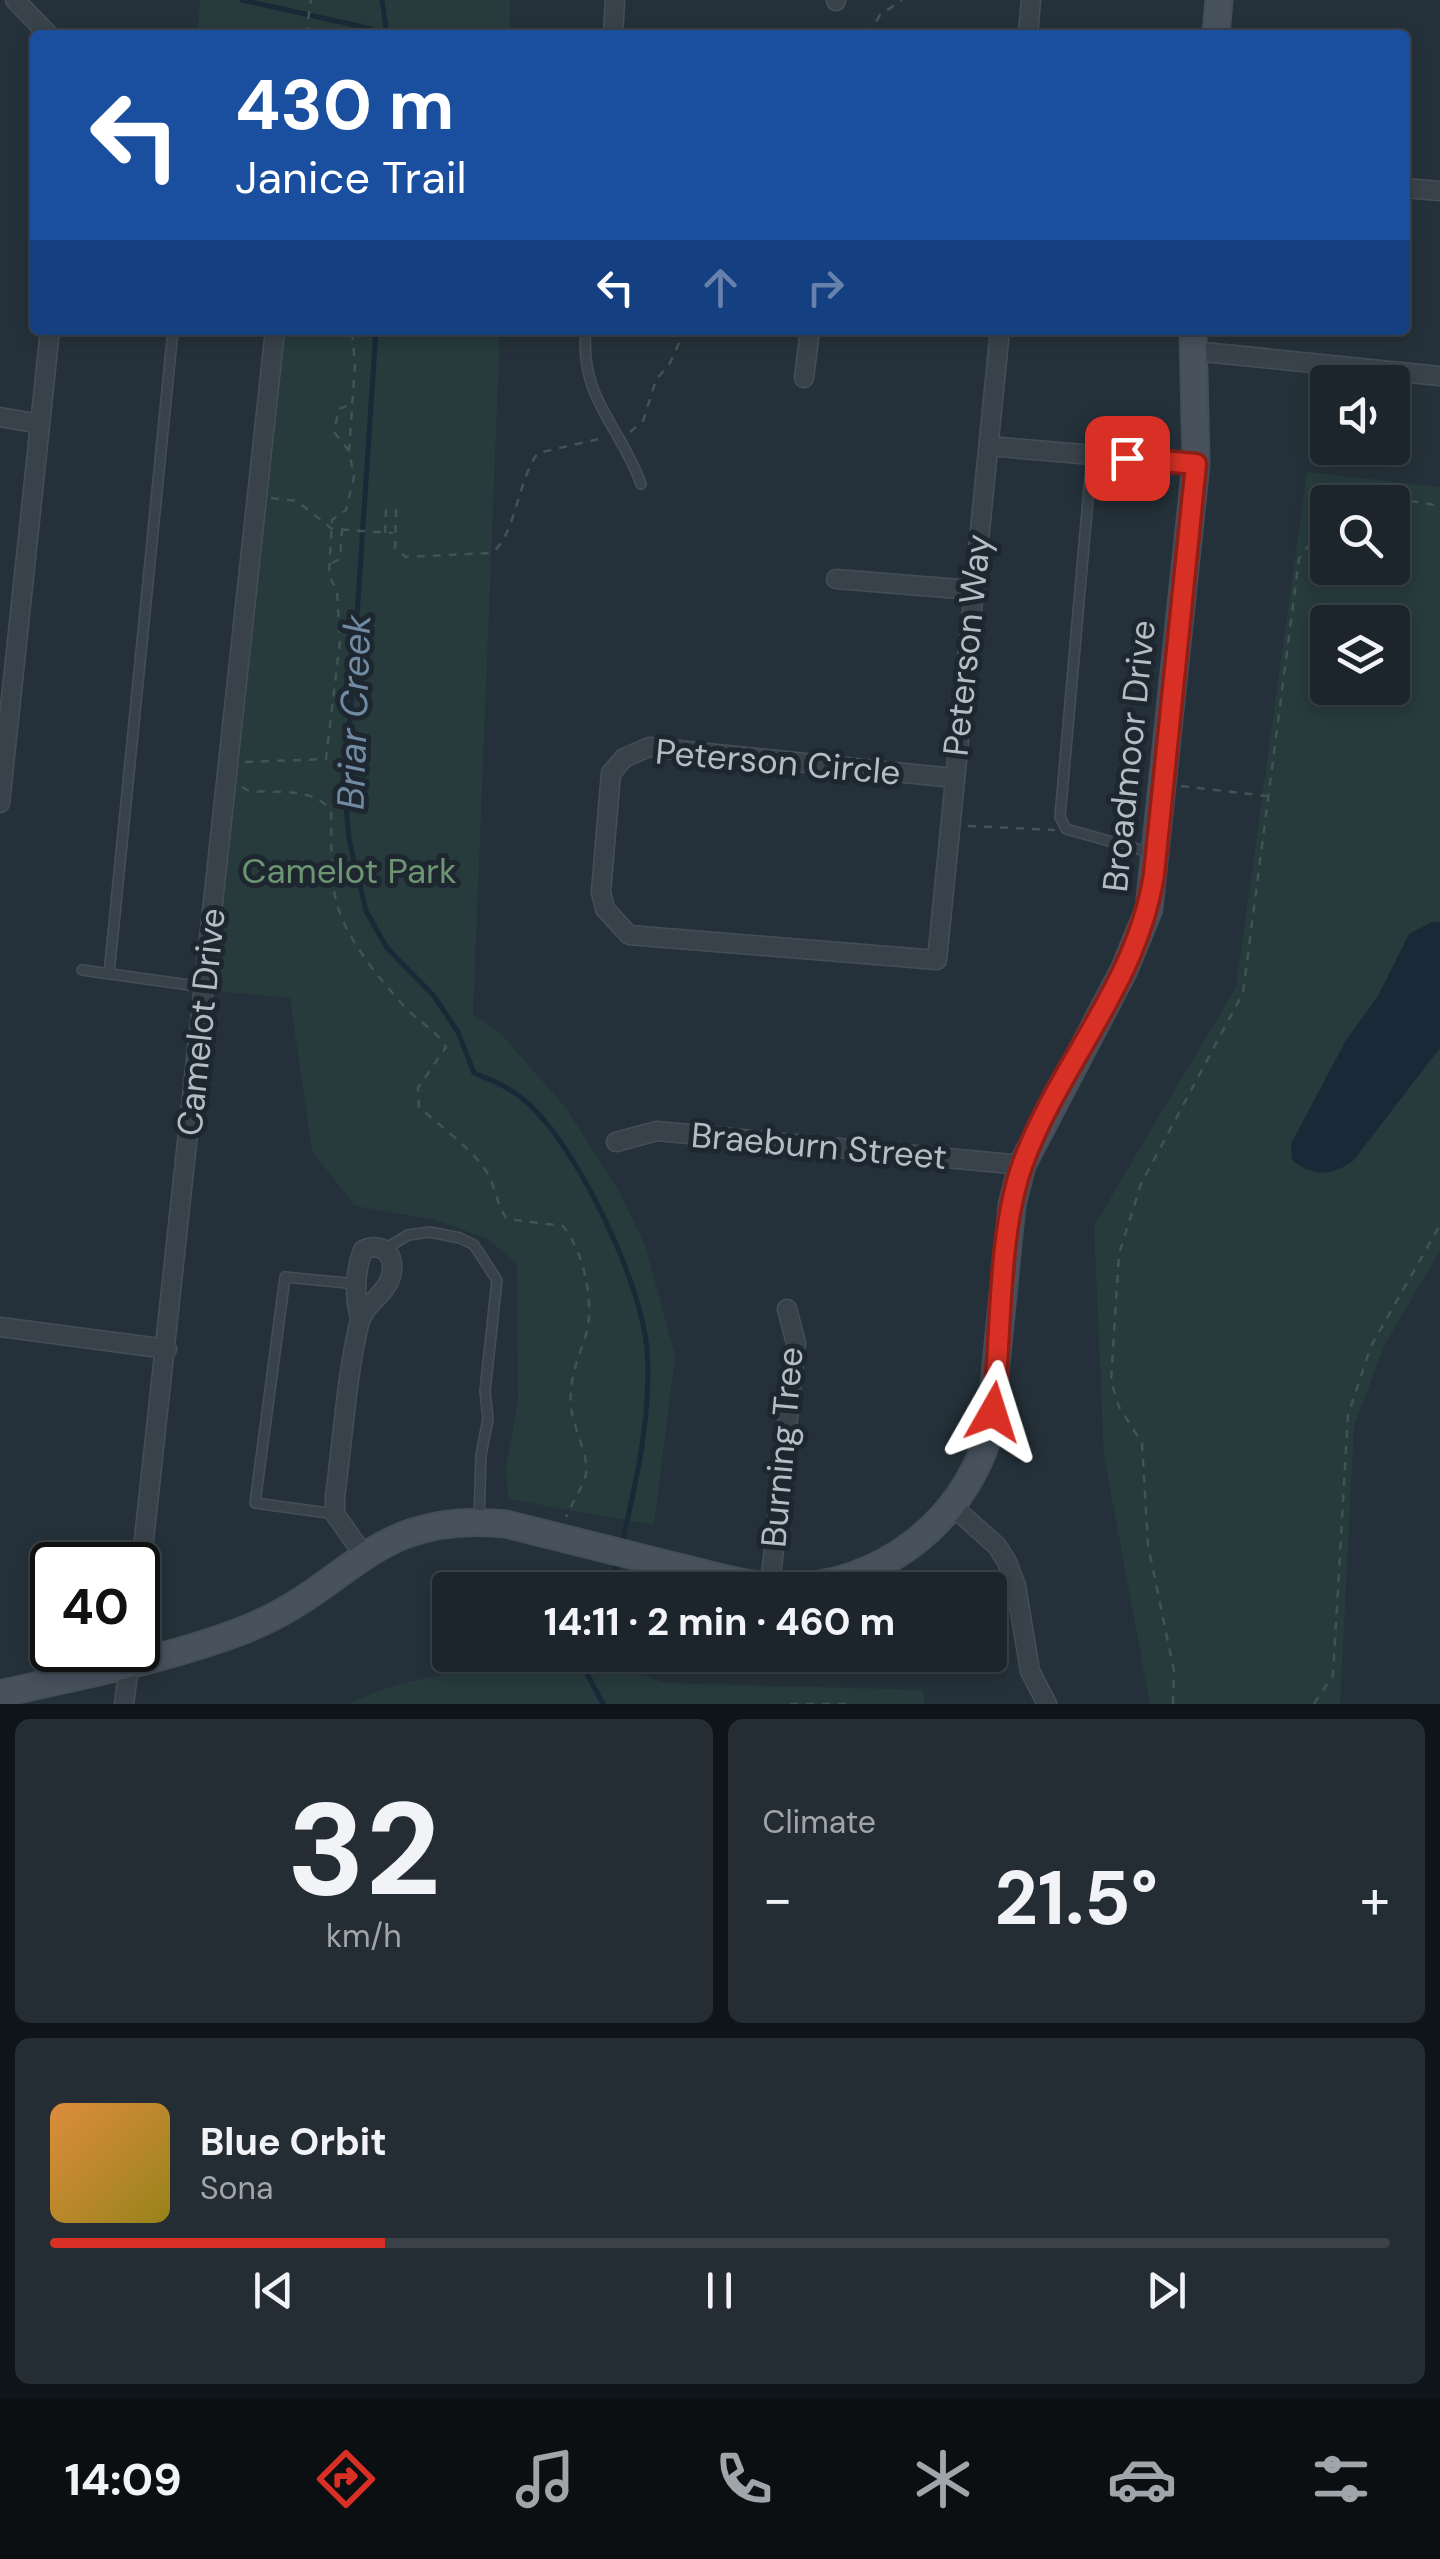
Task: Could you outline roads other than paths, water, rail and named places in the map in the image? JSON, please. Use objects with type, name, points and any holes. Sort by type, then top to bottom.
[{"type":"street","points":[[16,0],[44,30]]},
{"type":"street","points":[[613,30],[614,0]]},
{"type":"street","points":[[1028,30],[1031,0]]},
{"type":"street","points":[[1217,30],[1220,0]]},
{"type":"street","points":[[1410,188],[1440,191]]},
{"type":"street","points":[[0,803],[49,335]]},
{"type":"street","name":"Camelot Drive","points":[[144,1542],[274,335]]},
{"type":"street","points":[[804,378],[809,335]]},
{"type":"street","name":"Peterson Way","points":[[937,960],[999,335]]},
{"type":"street","points":[[1193,341],[1440,376]]},
{"type":"street","name":"Broadmoor Drive","points":[[864,1572],[910,1547],[952,1506],[975,1469],[989,1434],[1010,1216],[1022,1165],[1134,949],[1148,909],[1196,464],[1193,341]]},
{"type":"street","points":[[0,417],[40,424]]},
{"type":"street","points":[[988,446],[1196,464]]},
{"type":"street","points":[[836,579],[972,590]]},
{"type":"street","points":[[0,621],[19,624]]},
{"type":"street","name":"Peterson Circle","points":[[937,960],[630,935],[605,908],[601,892],[612,773],[624,758],[648,747],[954,778]]},
{"type":"street","name":"Braeburn Street","points":[[616,1142],[658,1131],[1022,1165]]},
{"type":"street","points":[[360,1318],[391,1280],[392,1260],[385,1250],[373,1246],[363,1250],[357,1284],[360,1318],[335,1514],[363,1554]]},
{"type":"street","name":"Burning Tree","points":[[772,1572],[796,1344],[787,1309]]},
{"type":"street","points":[[0,1327],[167,1348]]},
{"type":"street","points":[[952,1506],[997,1546],[1007,1562],[1016,1586],[1030,1671],[1046,1704]]},
{"type":"street","name":"Broadmoor Drive","points":[[160,1650],[220,1638],[262,1622],[304,1598],[363,1554],[426,1527],[479,1521],[704,1572]]},
{"type":"street","name":"Broadmoor Drive","points":[[0,1694],[75,1672]]},
{"type":"street","points":[[124,1704],[128,1672]]},
{"type":"lane","points":[[109,974],[172,335]]},
{"type":"lane","points":[[586,335],[587,375],[594,398],[641,484]]},
{"type":"lane","points":[[1092,454],[1060,817],[1066,829],[1156,854]]},
{"type":"lane","points":[[82,970],[205,988]]},
{"type":"lane","points":[[385,1250],[408,1234],[430,1232],[460,1238],[474,1246],[497,1280],[479,1521]]},
{"type":"lane","points":[[335,1514],[255,1503],[285,1278],[357,1284]]},
{"type":"water","points":[[1440,922],[1440,1048],[1353,1161],[1338,1170],[1322,1172],[1300,1166],[1292,1160],[1291,1144],[1346,1040],[1378,996],[1409,934]]},
{"type":"waterway","points":[[242,0],[373,30]]},
{"type":"waterway","name":"Briar Creek","points":[[382,0],[386,30]]},
{"type":"waterway","name":"Briar Creek","points":[[376,335],[345,796],[349,839],[366,911],[387,948],[434,996],[458,1032],[474,1073],[520,1096],[551,1129],[589,1188],[621,1256],[642,1321],[648,1374],[642,1449],[621,1547]]},
{"type":"waterway","name":"Briar Creek","points":[[614,1572],[617,1563]]},
{"type":"waterway","name":"Briar Creek","points":[[586,1672],[603,1704]]},
{"type":"park label","name":"Camelot Park","points":[[349,871]]}]
